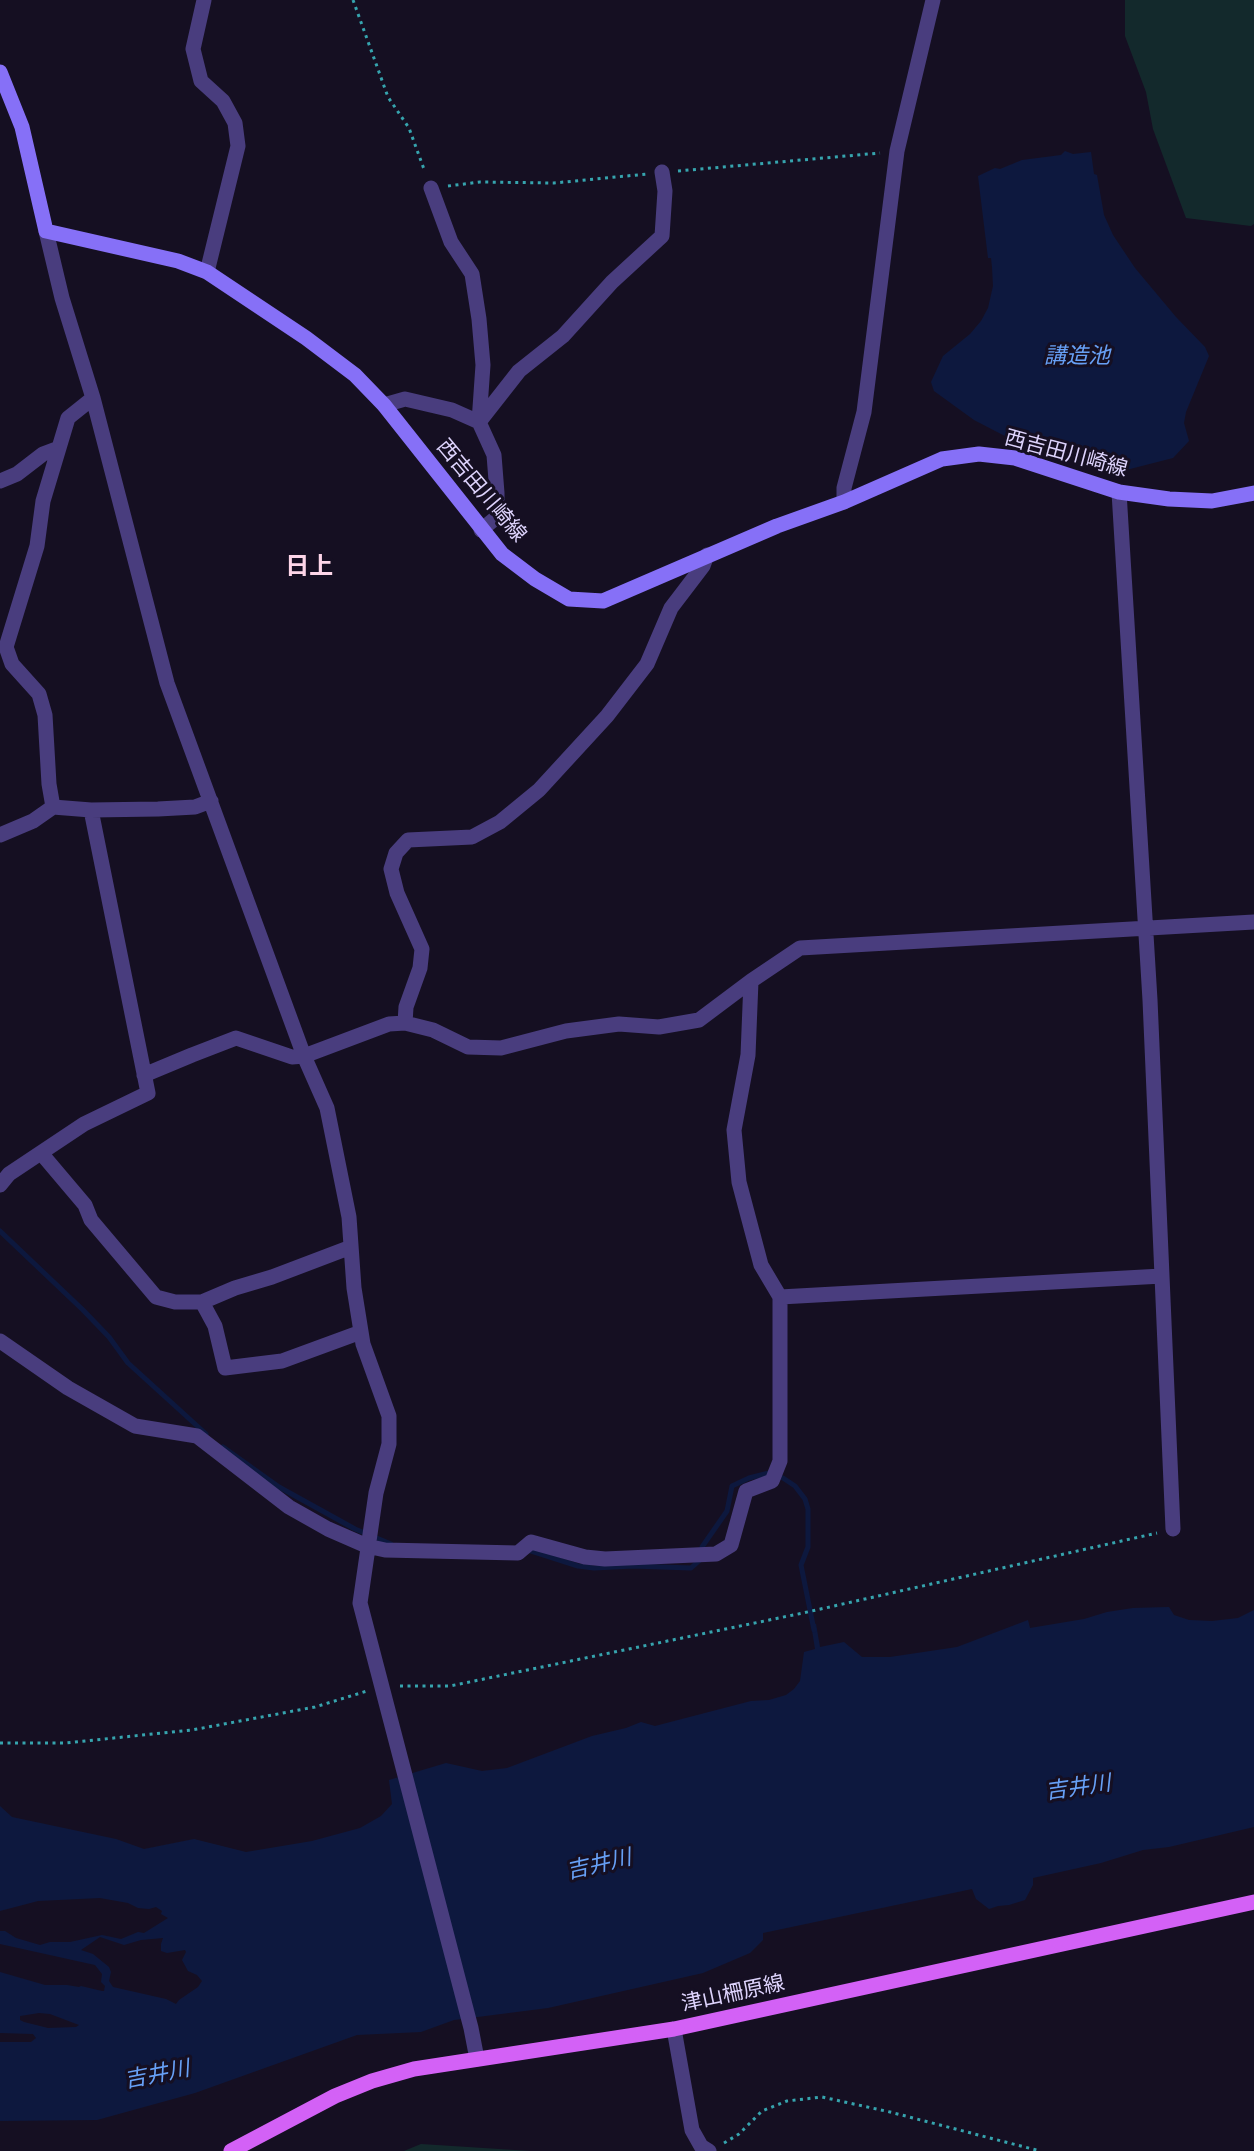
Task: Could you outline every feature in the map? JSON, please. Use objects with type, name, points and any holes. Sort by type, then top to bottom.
[{"type":"main road","points":[[0,72],[22,127],[46,231]]},
{"type":"main road","name":"西吉田川崎線","points":[[46,231],[178,261],[207,272],[306,338],[355,375],[384,405],[502,554],[535,579],[569,599],[603,601],[707,555],[844,502],[942,459],[979,454],[1015,458],[1119,492],[1169,499],[1212,501],[1254,493]]},
{"type":"main road","name":"津山柵原線","points":[[231,2151],[335,2096],[372,2081],[414,2069],[674,2028],[1254,1902]]},
{"type":"street","points":[[204,0],[193,49],[201,81],[223,101],[234,123],[238,146],[207,272]]},
{"type":"street","points":[[844,502],[844,488],[864,412],[897,151],[933,0]]},
{"type":"street","points":[[479,422],[519,371],[563,336],[612,282],[662,236],[665,191],[662,172]]},
{"type":"street","points":[[431,188],[452,242],[472,274],[479,319],[483,365],[479,422],[494,454],[497,493],[497,517],[481,530]]},
{"type":"street","points":[[46,231],[62,298],[93,398],[167,683],[304,1056],[327,1108],[349,1217],[363,1344],[389,1416],[388,1444],[376,1493],[360,1603],[471,2028],[477,2059]]},
{"type":"street","points":[[53,807],[49,784],[45,715],[39,694],[12,664],[6,647],[37,546],[43,501],[68,418],[93,398]]},
{"type":"street","points":[[384,405],[405,399],[452,410],[479,422]]},
{"type":"street","points":[[0,481],[17,474],[43,454],[59,448]]},
{"type":"street","points":[[1119,492],[1145,928],[1173,1529]]},
{"type":"street","points":[[405,1023],[406,1007],[420,968],[422,949],[397,893],[391,869],[396,853],[408,840],[472,837],[500,822],[539,790],[608,716],[646,664],[671,608],[703,566],[707,555]]},
{"type":"street","points":[[0,835],[33,821],[53,807],[91,810],[195,807],[211,801]]},
{"type":"street","points":[[0,1185],[9,1174],[84,1124],[148,1093],[91,810]]},
{"type":"street","points":[[144,1075],[236,1038],[292,1057],[304,1056],[389,1024],[405,1023],[433,1030],[468,1047],[501,1048],[566,1031],[620,1024],[659,1027],[699,1020],[800,948],[1254,922]]},
{"type":"street","points":[[0,1341],[68,1388],[135,1426],[197,1436],[289,1507],[328,1529],[367,1546],[385,1550],[518,1553],[531,1542],[575,1554],[605,1559],[716,1554],[731,1545],[746,1491],[772,1481],[780,1461],[780,1297],[761,1265],[739,1182],[734,1130],[748,1055],[751,981]]},
{"type":"street","points":[[40,1153],[85,1205],[91,1220],[156,1297],[175,1302],[202,1302],[351,1247]]},
{"type":"street","points":[[780,1297],[1162,1276]]},
{"type":"street","points":[[202,1302],[215,1326],[225,1368],[282,1361],[361,1332]]},
{"type":"street","points":[[674,2028],[692,2130],[701,2146],[715,2148]]},
{"type":"path","points":[[353,0],[388,97],[409,128],[431,188],[480,182],[554,183],[897,151]]},
{"type":"path","points":[[0,1743],[65,1743],[192,1730],[382,1692],[450,1686],[803,1612],[1173,1529]]},
{"type":"path","points":[[715,2148],[739,2134],[762,2111],[787,2102],[822,2097],[891,2112],[1040,2151]]},
{"type":"green space","points":[[1125,0],[1254,0],[1254,224],[1251,226],[1186,218],[1153,129],[1146,92],[1125,36]]},
{"type":"green space","points":[[421,2144],[530,2151],[404,2151]]},
{"type":"water","name":"講造池","points":[[1065,151],[1073,154],[1091,152],[1104,215],[1113,235],[1135,268],[1176,317],[1205,347],[1209,356],[1186,412],[1184,423],[1189,441],[1173,458],[1130,469],[1100,469],[1028,448],[974,420],[934,391],[931,382],[943,356],[970,334],[981,321],[988,308],[993,286],[991,258],[988,258],[978,176],[1022,160],[1061,155]]},
{"type":"water","name":"吉井川","points":[[1169,1607],[1174,1615],[1189,1620],[1212,1621],[1238,1618],[1254,1610],[1254,1827],[1169,1847],[1143,1850],[1101,1863],[1033,1878],[1033,1885],[1025,1900],[1009,1905],[989,1909],[976,1899],[972,1889],[763,1933],[763,1940],[750,1953],[703,1973],[548,2008],[454,2020],[421,2032],[357,2035],[195,2093],[97,2120],[0,2121],[0,2042],[31,2042],[36,2038],[33,2034],[0,2033],[0,1972],[45,1985],[81,1986],[102,1991],[105,1986],[101,1982],[102,1974],[95,1965],[0,1944],[0,1931],[40,1945],[50,1942],[70,1942],[102,1935],[121,1939],[138,1932],[144,1933],[168,1918],[156,1907],[138,1908],[128,1903],[100,1898],[38,1901],[0,1911],[0,1806],[12,1817],[116,1839],[144,1849],[194,1839],[246,1852],[312,1841],[360,1828],[381,1816],[392,1804],[389,1780],[446,1763],[482,1771],[507,1768],[592,1736],[641,1722],[655,1726],[751,1701],[769,1700],[786,1695],[800,1681],[804,1652],[815,1649],[811,1624],[816,1624],[820,1647],[844,1642],[862,1657],[890,1657],[957,1647],[1028,1620],[1030,1628],[1133,1608]],"holes":[[[100,1937],[124,1945],[141,1940],[163,1938],[161,1951],[167,1953],[185,1950],[182,1960],[188,1971],[197,1975],[202,1981],[198,1987],[176,2004],[166,1999],[113,1987],[109,1981],[111,1972],[109,1967],[93,1954],[81,1950]],[[50,2014],[79,2025],[48,2028],[20,2020],[20,2016]]]},
{"type":"waterway","points":[[0,1231],[83,1310],[109,1337],[128,1363],[206,1434]]},
{"type":"waterway","points":[[223,1447],[279,1487],[355,1529],[391,1544]]},
{"type":"waterway","points":[[525,1549],[578,1566],[594,1568],[633,1566],[691,1568],[700,1560],[702,1547],[727,1511],[732,1486],[749,1478],[769,1473],[795,1486],[805,1499],[808,1509],[808,1547],[801,1565],[814,1630]]},
{"type":"district","name":"日上","points":[[309,567]]}]
